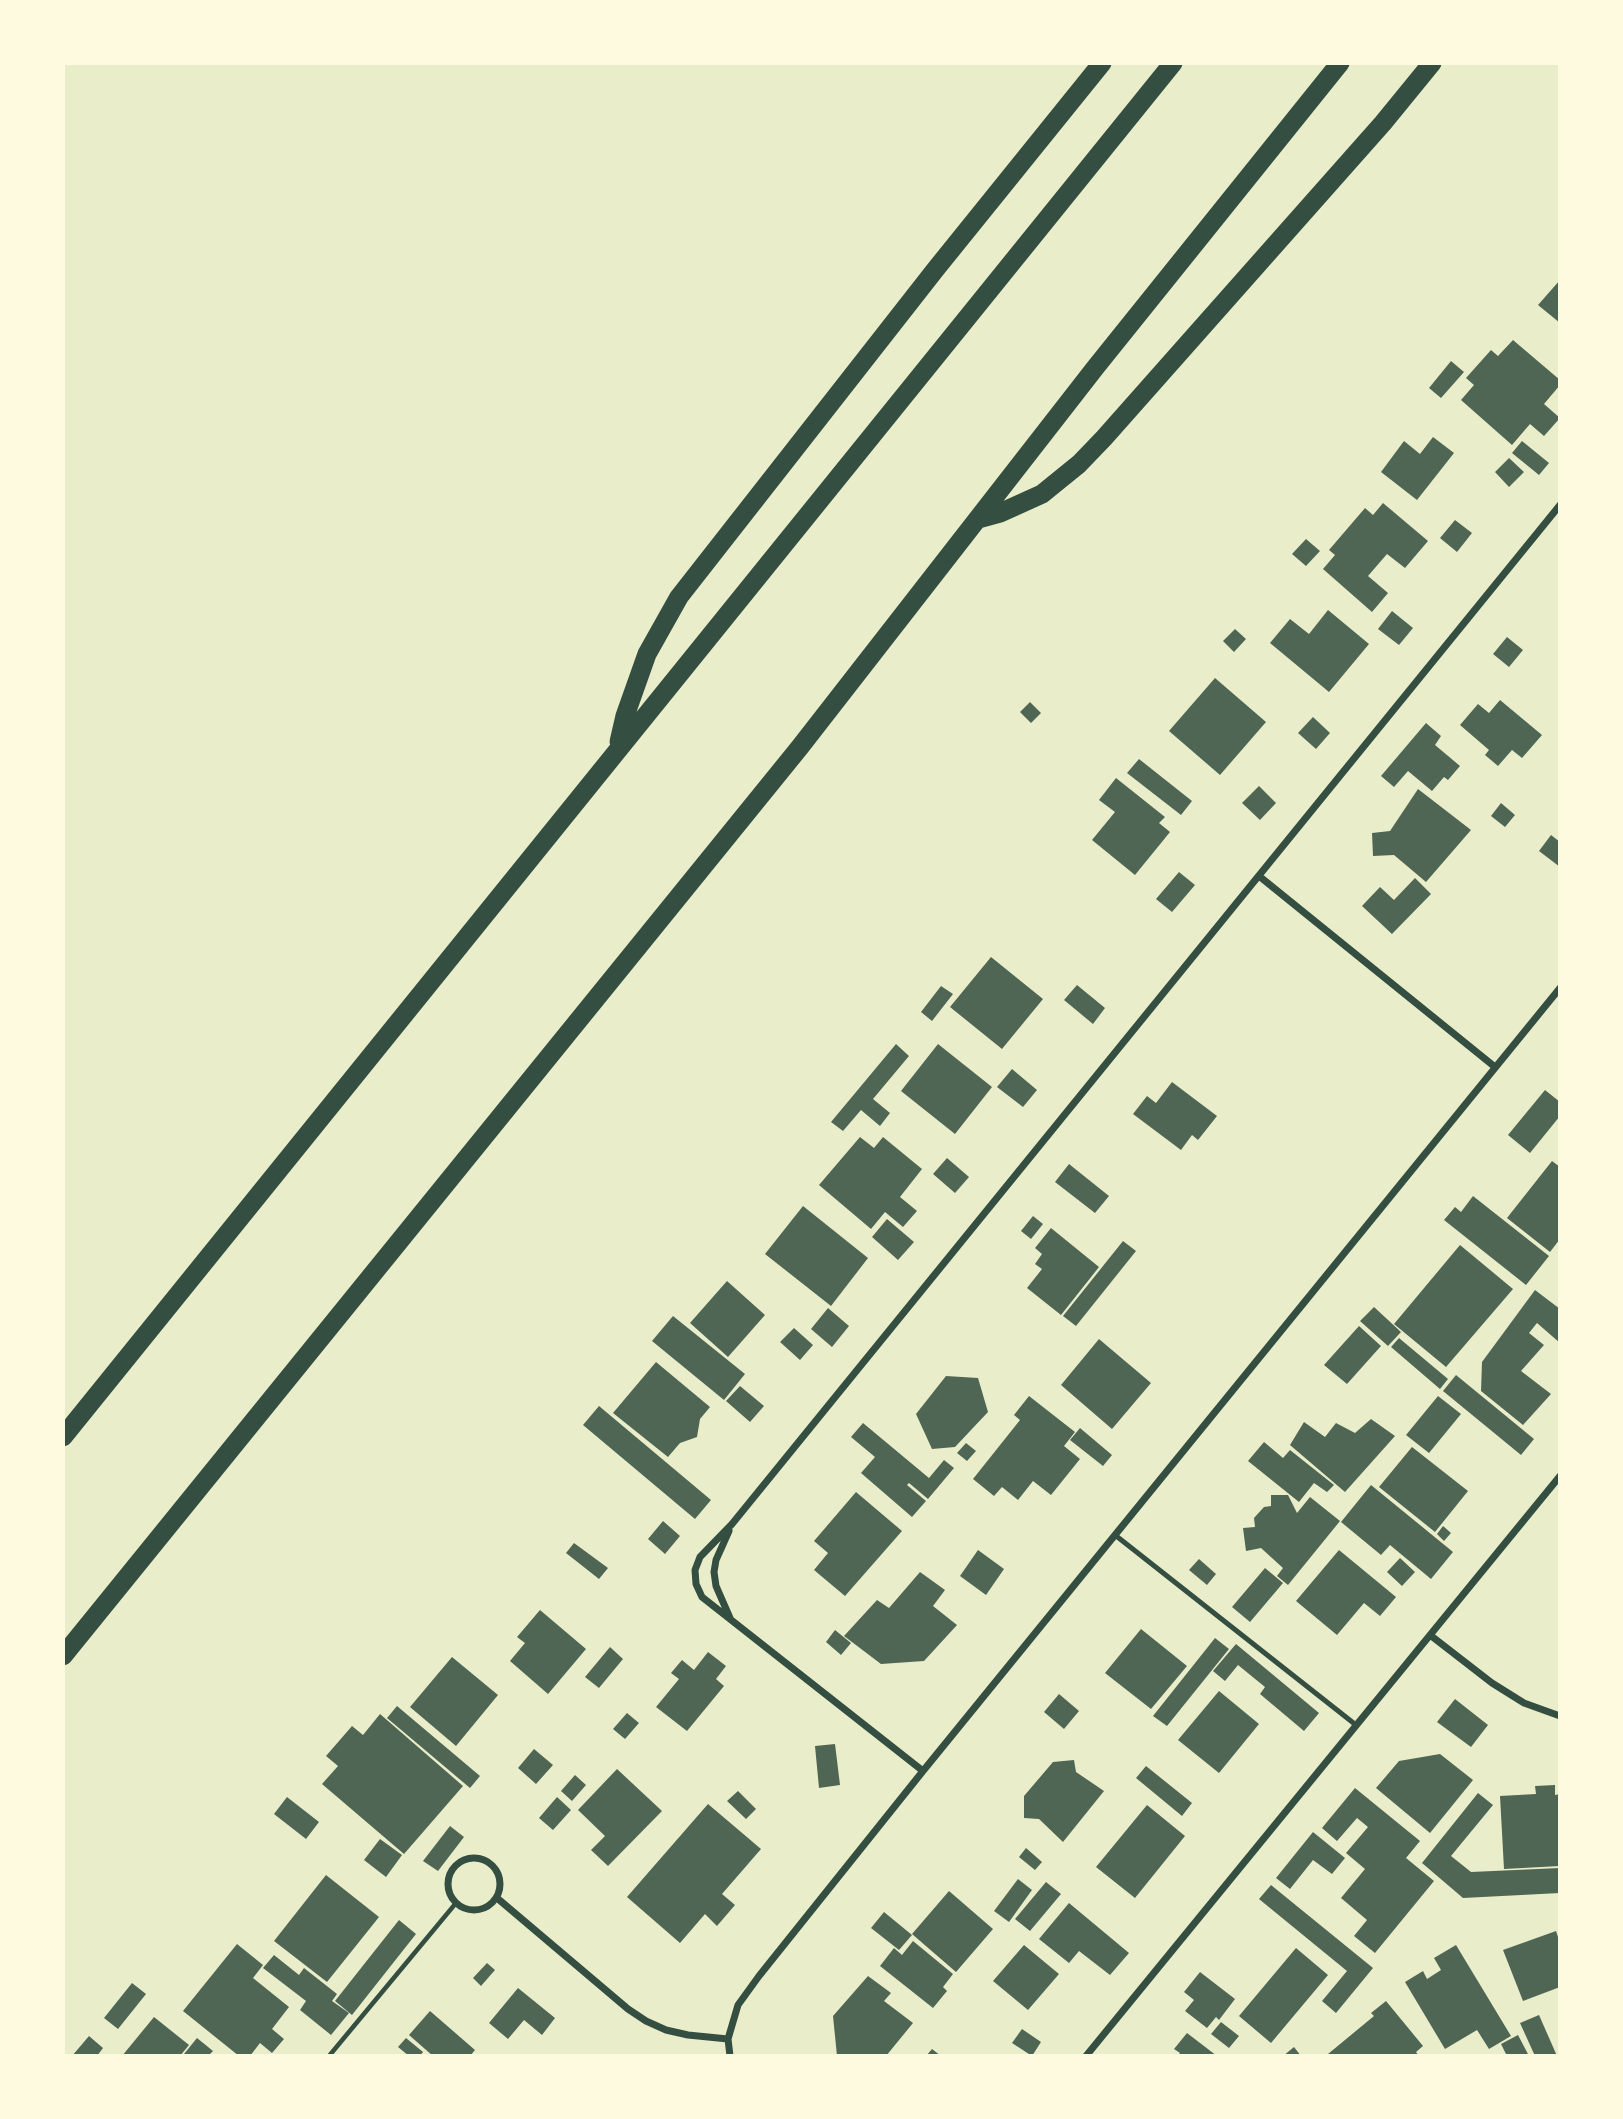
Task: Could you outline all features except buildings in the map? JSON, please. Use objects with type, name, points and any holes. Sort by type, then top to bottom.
[{"type":"highway","points":[[618,747],[625,716],[647,654],[685,588],[1102,63]]},
{"type":"highway","points":[[63,1437],[1173,63]]},
{"type":"highway","points":[[63,1656],[756,802],[1111,347],[1340,63]]},
{"type":"highway","points":[[978,519],[1000,513],[1042,494],[1079,464],[1374,133],[1432,63]]},
{"type":"street","points":[[923,1771],[702,1597],[695,1584],[695,1570],[700,1557],[733,1524],[1560,505]]},
{"type":"street","points":[[1259,876],[1495,1067]]},
{"type":"street","points":[[730,2056],[728,2039],[738,2005],[923,1771],[1560,988]]},
{"type":"street","points":[[1086,2056],[1560,1476]]},
{"type":"street","points":[[730,1619],[716,1586],[714,1572],[716,1560],[733,1524]]},
{"type":"street","points":[[1430,1634],[1492,1683],[1524,1703],[1560,1716]]},
{"type":"street","points":[[467,1858],[485,1859],[498,1872],[500,1890],[497,1898],[490,1905],[473,1910],[456,1903],[448,1887],[452,1869],[467,1858]]},
{"type":"street","points":[[497,1898],[646,2021],[688,2035],[728,2039]]},
{"type":"lane","points":[[1115,1535],[1356,1725]]},
{"type":"path","points":[[329,2056],[456,1903]]}]
